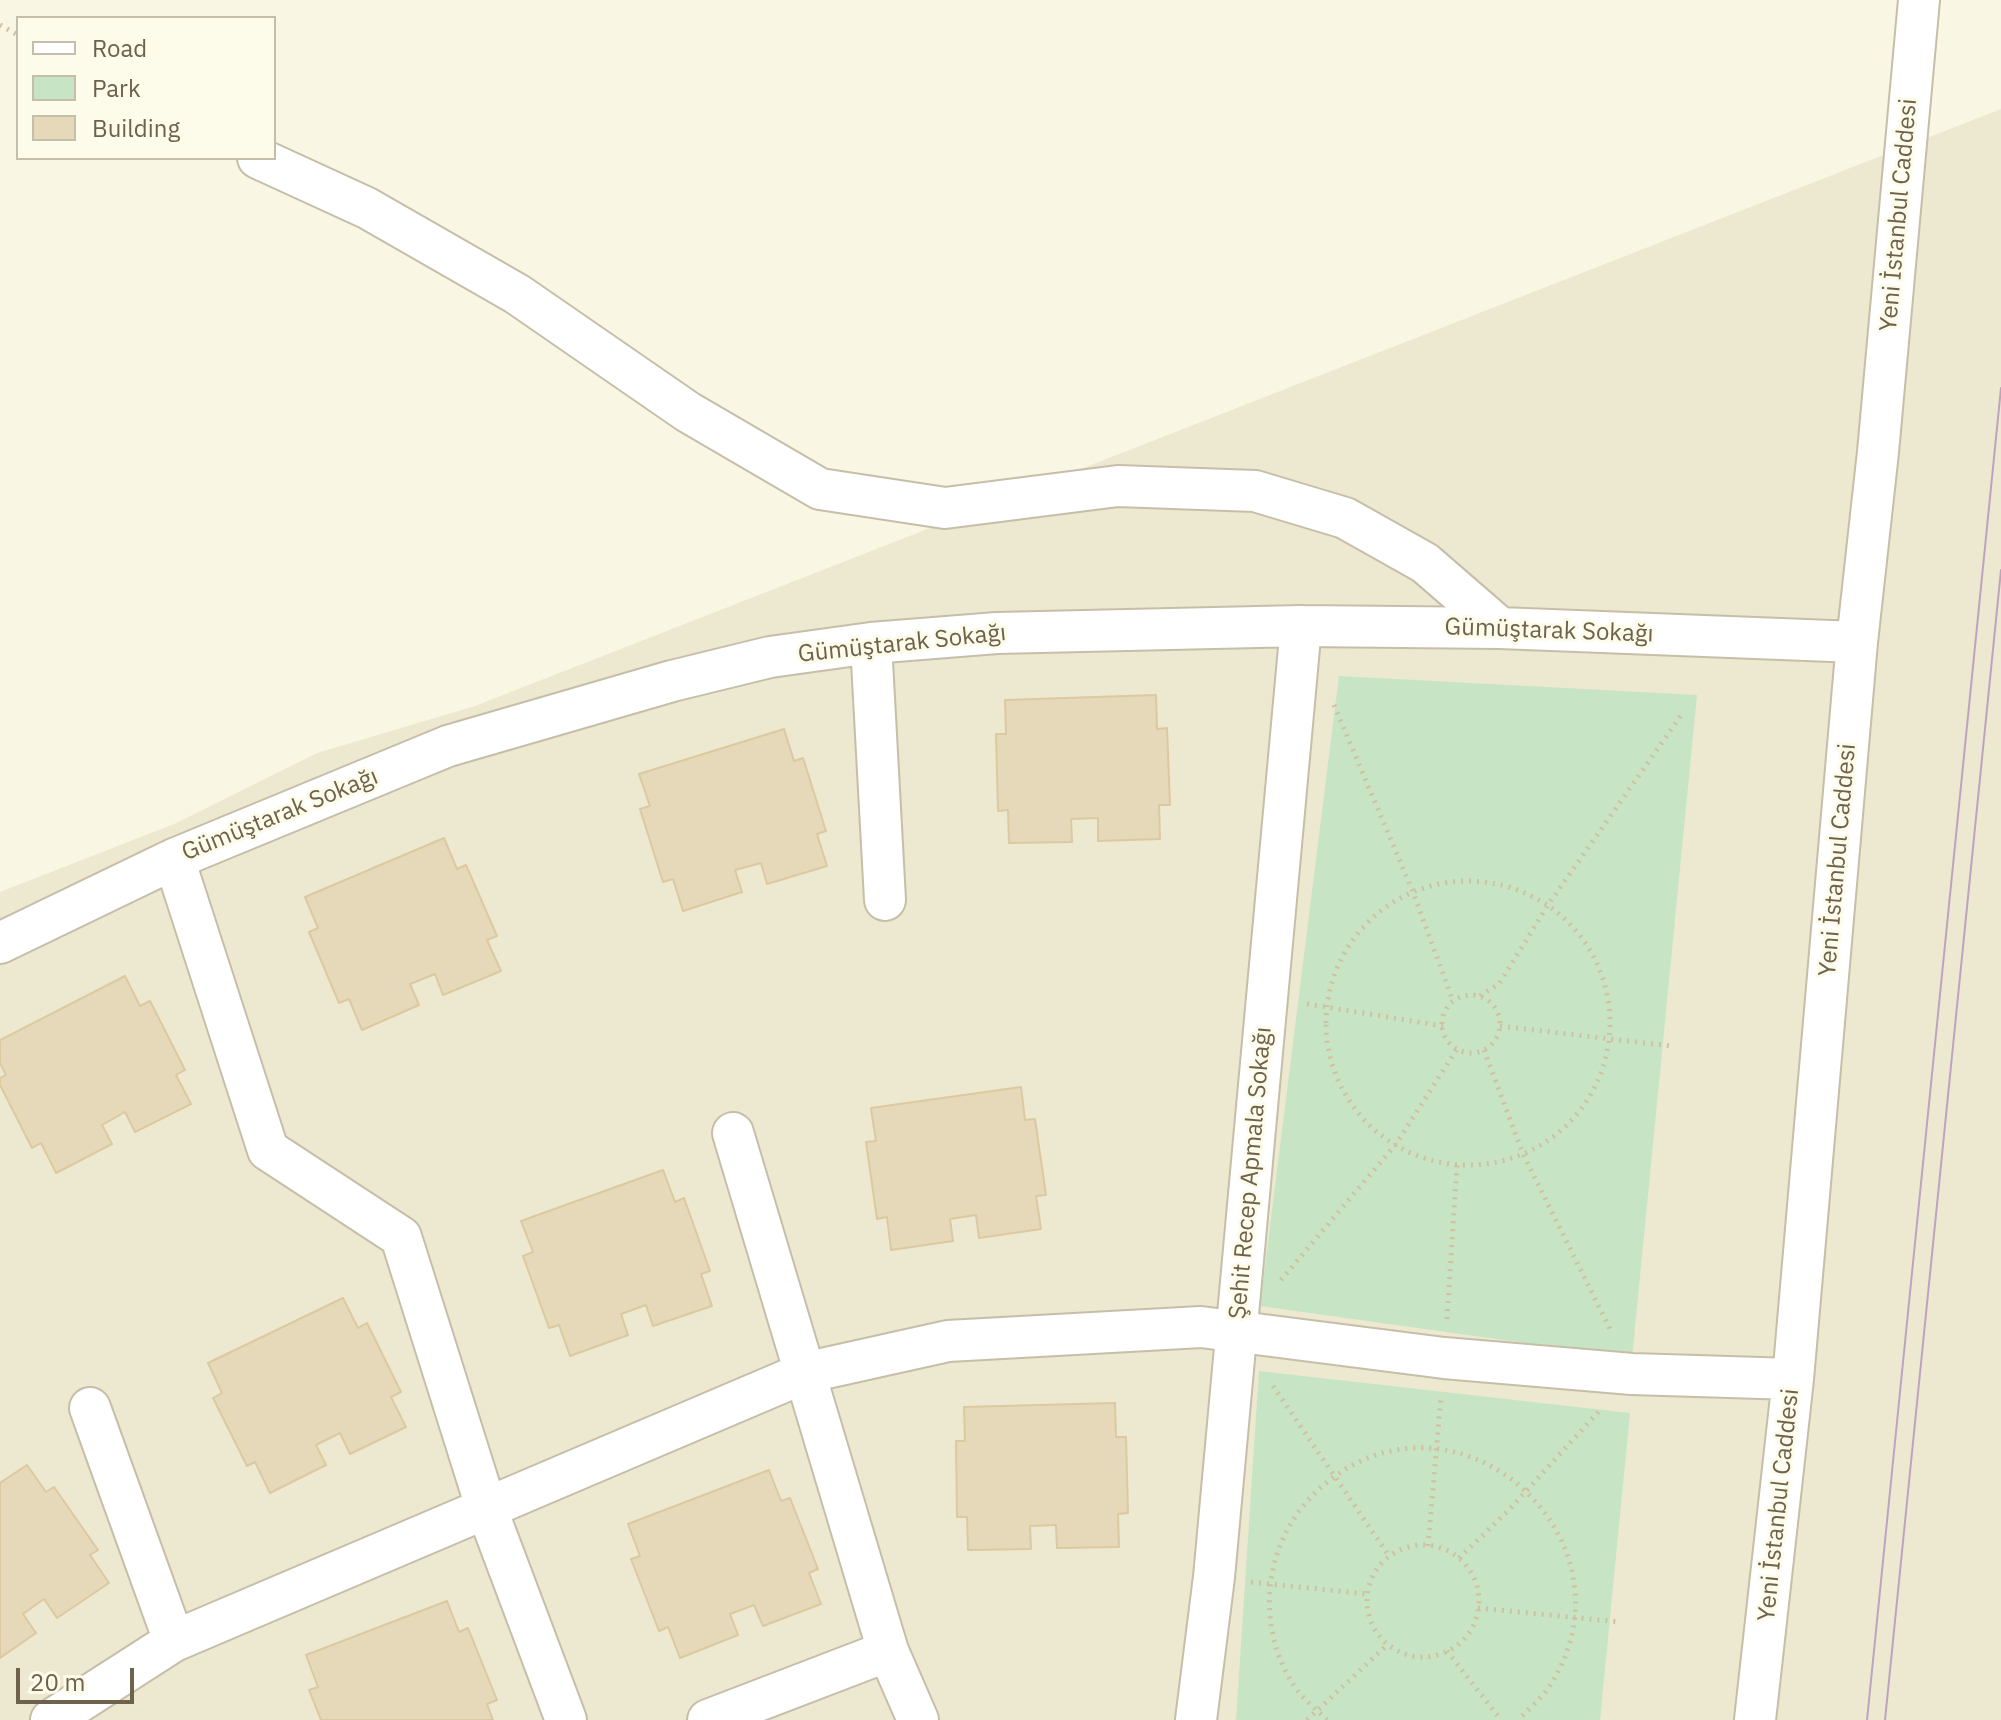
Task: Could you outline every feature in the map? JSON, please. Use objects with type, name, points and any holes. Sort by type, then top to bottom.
[{"type":"street","name":"Yeni İstanbul Caddesi","points":[[1755,1720],[1793,1379],[1857,642],[1878,452],[1919,0]]},
{"type":"street","points":[[262,160],[367,208],[517,294],[688,412],[820,489],[945,508],[1118,486],[1255,491],[1345,518],[1425,563],[1500,628]]},
{"type":"street","name":"Gümüştarak Sokağı","points":[[0,943],[174,859],[448,746],[672,681],[770,657],[871,643],[997,633],[1301,626],[1500,628],[1857,642]]},
{"type":"street","name":"Şehit Recep Apmala Sokağı","points":[[1196,1720],[1214,1577],[1301,626]]},
{"type":"street","points":[[871,643],[885,900]]},
{"type":"street","points":[[174,859],[268,1150],[401,1237],[487,1510],[566,1720]]},
{"type":"street","points":[[733,1133],[888,1651],[918,1720]]},
{"type":"street","points":[[51,1720],[174,1641],[804,1373],[948,1341],[1201,1327],[1444,1358],[1632,1374],[1793,1379]]},
{"type":"street","points":[[90,1408],[174,1641]]},
{"type":"street","points":[[708,1720],[748,1712],[888,1651]]},
{"type":"path","points":[[1330,696],[1413,892],[1453,1001]]},
{"type":"path","points":[[1480,996],[1499,984],[1548,905],[1682,714]]},
{"type":"path","points":[[1489,881],[1533,895],[1570,921],[1598,961],[1611,1008],[1608,1057],[1588,1102],[1555,1137],[1511,1159],[1457,1165],[1415,1156],[1373,1130],[1344,1095],[1328,1052],[1326,1007],[1338,963],[1364,925],[1400,897],[1413,892],[1443,882],[1489,881]]},
{"type":"path","points":[[1470,995],[1480,996],[1495,1007],[1500,1026],[1492,1044],[1484,1050],[1457,1049],[1450,1043],[1443,1017],[1453,1001],[1470,995]]},
{"type":"path","points":[[1266,999],[1443,1026]]},
{"type":"path","points":[[1500,1026],[1671,1046]]},
{"type":"path","points":[[1276,1286],[1396,1144],[1457,1049]]},
{"type":"path","points":[[1459,1558],[1527,1491],[1632,1374],[1523,1154],[1484,1050]]},
{"type":"path","points":[[1428,1546],[1457,1165]]},
{"type":"path","points":[[1272,1385],[1389,1556]]},
{"type":"path","points":[[1327,1720],[1297,1690],[1274,1643],[1270,1585],[1280,1540],[1309,1496],[1350,1465],[1400,1448],[1452,1450],[1501,1469],[1538,1500],[1564,1543],[1575,1590],[1571,1639],[1551,1684],[1518,1720]]},
{"type":"path","points":[[1428,1546],[1459,1558],[1475,1579],[1478,1608],[1471,1631],[1447,1651],[1423,1657],[1404,1654],[1387,1645],[1374,1631],[1368,1613],[1367,1594],[1372,1575],[1389,1556],[1399,1550],[1428,1546]]},
{"type":"path","points":[[1214,1577],[1367,1594]]},
{"type":"path","points":[[1478,1608],[1620,1622]]},
{"type":"path","points":[[1307,1720],[1387,1645]]},
{"type":"path","points":[[1447,1651],[1501,1720]]},
{"type":"shaded area","points":[[2001,109],[2001,1720],[0,1720],[0,892],[174,824],[317,753],[475,706]]},
{"type":"green space","points":[[1339,676],[1697,695],[1632,1358],[1260,1306]]},
{"type":"green space","points":[[1259,1371],[1630,1413],[1600,1720],[1236,1720]]},
{"type":"building","points":[[1156,695],[1157,729],[1167,728],[1170,805],[1159,805],[1160,839],[1098,841],[1098,818],[1071,819],[1072,842],[1009,843],[1008,810],[998,811],[996,734],[1006,734],[1005,700]]},
{"type":"building","points":[[784,729],[794,761],[803,758],[826,831],[817,834],[827,866],[767,884],[761,863],[735,870],[742,892],[683,911],[673,879],[663,882],[640,809],[650,806],[639,774]]},
{"type":"building","points":[[444,838],[457,869],[466,865],[497,936],[487,940],[501,971],[443,995],[435,974],[410,984],[419,1005],[362,1030],[349,999],[339,1003],[309,932],[318,928],[305,897]]},
{"type":"building","points":[[125,976],[140,1006],[150,1001],[185,1070],[176,1075],[191,1104],[135,1132],[125,1112],[102,1125],[112,1144],[56,1173],[41,1143],[32,1148],[0,1085],[0,1078],[6,1075],[0,1063],[0,1040]]},
{"type":"building","points":[[1021,1087],[1025,1120],[1035,1119],[1046,1195],[1036,1196],[1041,1229],[979,1238],[976,1215],[950,1219],[953,1241],[891,1250],[887,1217],[877,1219],[866,1142],[876,1141],[871,1108]]},
{"type":"building","points":[[663,1170],[675,1202],[684,1198],[710,1271],[701,1274],[712,1306],[653,1326],[646,1305],[621,1314],[628,1335],[570,1356],[559,1325],[549,1328],[523,1256],[533,1252],[521,1221]]},
{"type":"building","points":[[343,1298],[358,1328],[367,1323],[401,1392],[391,1397],[406,1427],[350,1454],[340,1433],[316,1445],[326,1465],[270,1493],[255,1462],[247,1466],[213,1398],[222,1393],[208,1363]]},
{"type":"building","points":[[1115,1403],[1116,1437],[1126,1437],[1128,1513],[1118,1514],[1119,1547],[1057,1548],[1056,1525],[1030,1526],[1031,1549],[968,1550],[967,1517],[957,1517],[956,1441],[965,1441],[964,1407]]},
{"type":"building","points":[[27,1465],[46,1492],[54,1487],[98,1550],[90,1555],[109,1583],[57,1618],[44,1599],[23,1614],[36,1633],[0,1658],[0,1483]]},
{"type":"building","points":[[769,1470],[781,1501],[790,1498],[818,1569],[809,1573],[821,1604],[763,1626],[754,1605],[730,1614],[738,1635],[680,1658],[668,1627],[659,1631],[631,1559],[640,1556],[628,1524]]},
{"type":"building","points":[[447,1601],[459,1632],[468,1628],[497,1700],[487,1704],[493,1720],[321,1720],[309,1690],[318,1687],[306,1655]]},
{"type":"tram line","points":[[1867,1720],[2001,388]]},
{"type":"tram line","points":[[1885,1720],[2001,570]]}]
